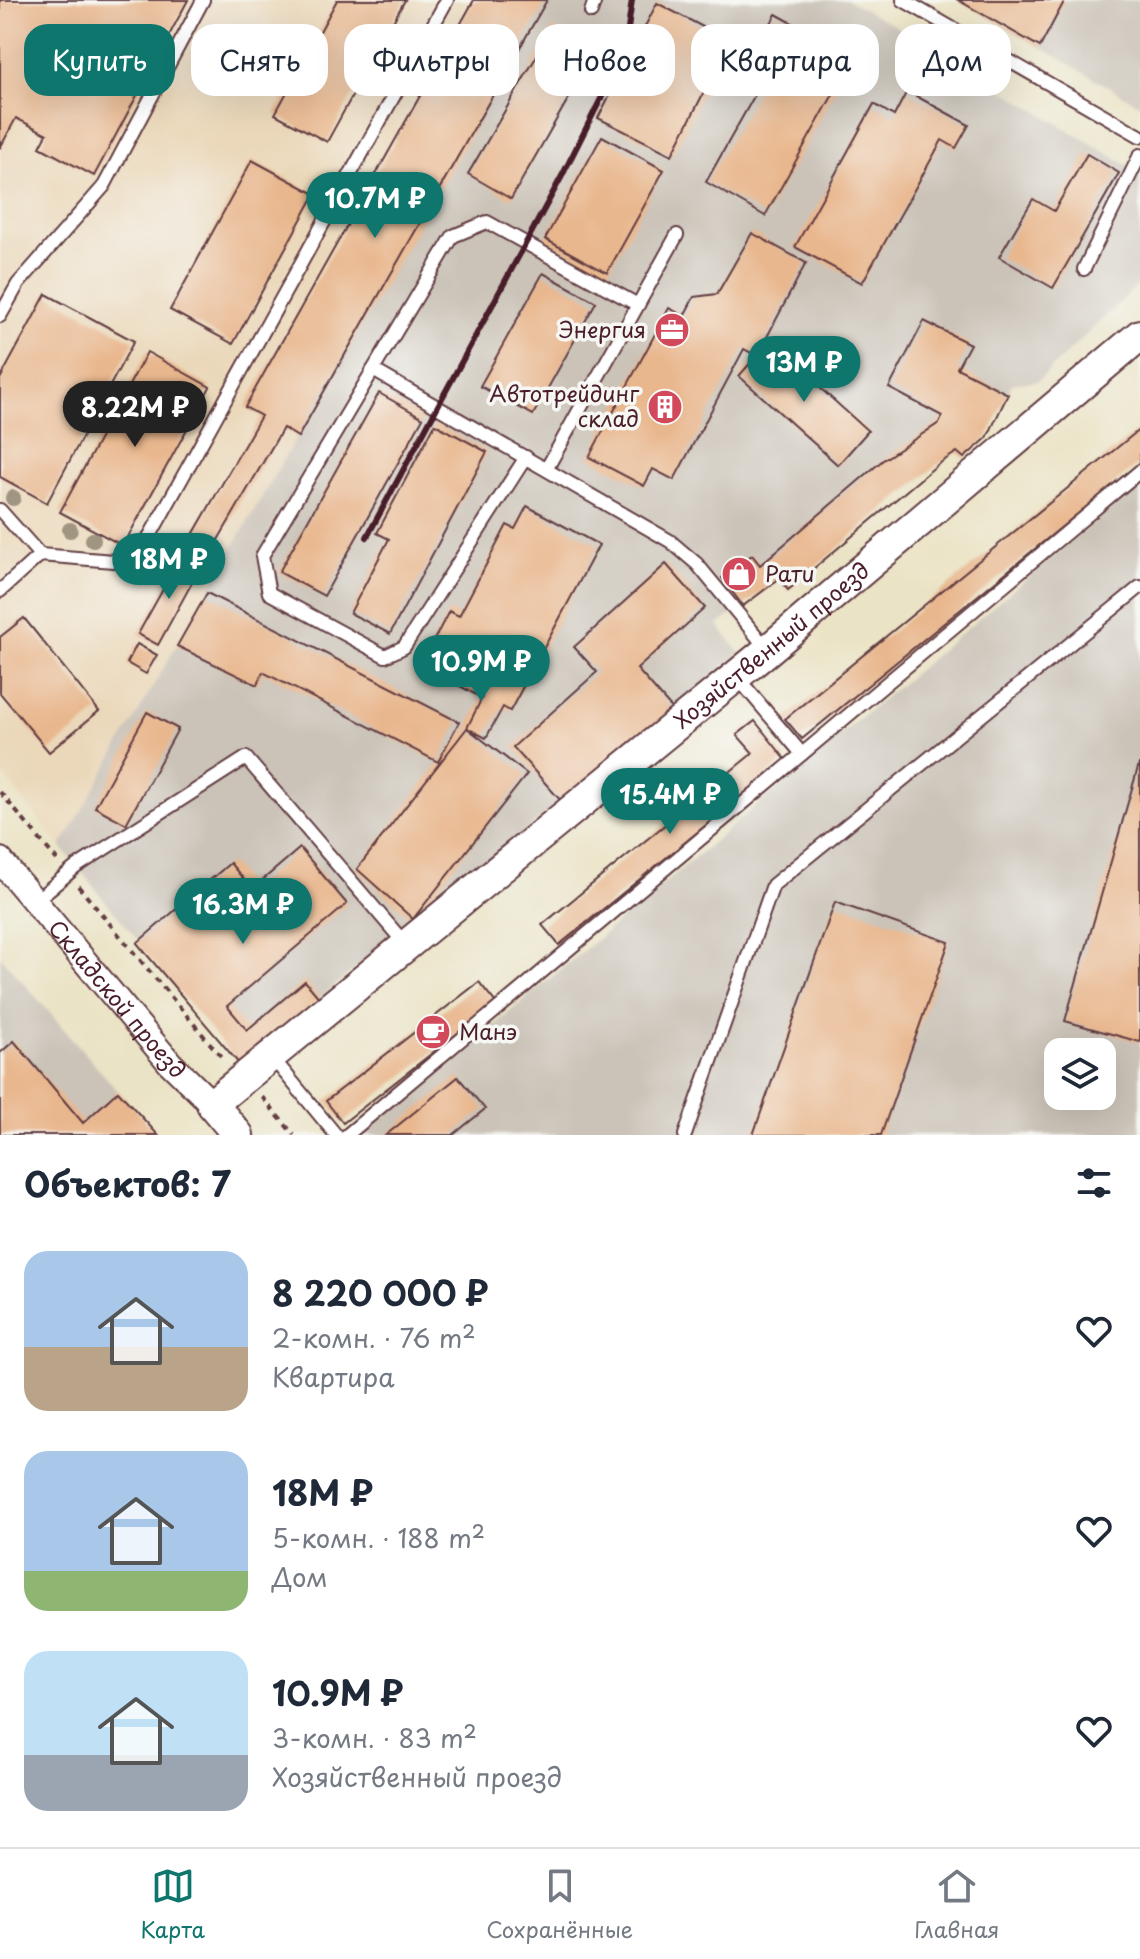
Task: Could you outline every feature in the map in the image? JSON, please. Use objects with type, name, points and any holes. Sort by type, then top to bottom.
[{"type":"street","name":"Хозяйственный проезд","points":[[212,1104],[768,650],[1140,335]]},
{"type":"street","name":"Складской проезд","points":[[0,860],[170,1063],[238,1135]]},
{"type":"lane","points":[[0,316],[18,284],[104,186],[203,0]]},
{"type":"lane","points":[[0,510],[40,555],[126,562],[141,552],[447,0]]},
{"type":"lane","points":[[903,0],[1140,136]]},
{"type":"lane","points":[[1084,269],[1140,155]]},
{"type":"lane","points":[[526,457],[404,647],[385,656],[269,593],[262,556],[453,236],[487,222],[638,305]]},
{"type":"lane","points":[[547,468],[677,235]]},
{"type":"lane","points":[[373,370],[670,541],[688,556],[768,650]]},
{"type":"lane","points":[[347,1135],[1140,471]]},
{"type":"lane","points":[[0,591],[40,555]]},
{"type":"lane","points":[[685,1135],[773,885],[1140,587]]},
{"type":"lane","points":[[736,676],[802,754]]},
{"type":"lane","points":[[35,901],[76,867],[246,758],[406,945]]},
{"type":"lane","points":[[271,1056],[336,1135]]},
{"type":"path","points":[[128,946],[227,1064]]},
{"type":"path","points":[[258,1091],[294,1135]]},
{"type":"shaded area","points":[[0,0],[547,0],[519,49],[519,24],[344,24],[344,96],[492,96],[61,847],[0,771]]},
{"type":"shaded area","points":[[547,0],[847,0],[895,26],[895,96],[1011,95],[1140,173],[1140,283],[1038,381],[1012,384],[987,438],[964,458],[957,452],[937,465],[788,590],[778,580],[718,625],[740,653],[562,802],[413,919],[241,1066],[61,847],[492,96],[519,96],[519,49]]},
{"type":"shaded area","points":[[958,0],[1140,0],[1140,105],[1011,30],[1011,24],[1000,24]]},
{"type":"shaded area","points":[[1140,483],[1140,1135],[361,1135],[618,922]]},
{"type":"shaded area","points":[[0,956],[118,1091],[158,1135],[0,1135]]},
{"type":"building","points":[[0,0],[188,0],[175,24],[24,24],[24,96],[137,96],[94,176],[40,147],[47,134],[16,118],[0,148]]},
{"type":"building","points":[[337,0],[405,0],[392,24],[344,24],[344,96],[352,96],[327,142],[275,114],[285,96],[328,96],[328,24],[324,24]]},
{"type":"building","points":[[474,0],[547,0],[519,49],[519,24],[460,24]]},
{"type":"building","points":[[958,0],[1065,0],[1040,47],[1011,30],[1011,24],[1000,24]]},
{"type":"building","points":[[657,3],[697,24],[691,24],[691,96],[702,96],[672,155],[598,118],[609,96],[675,96],[675,24],[646,24]]},
{"type":"building","points":[[776,14],[794,24],[771,24]]},
{"type":"building","points":[[535,59],[535,96],[570,96],[511,199],[468,174],[513,96],[519,96],[519,86]]},
{"type":"building","points":[[420,96],[492,96],[298,437],[283,428],[207,559],[186,547],[261,416],[245,407]]},
{"type":"building","points":[[754,96],[832,96],[765,216],[706,182]]},
{"type":"building","points":[[904,96],[916,96],[969,125],[956,148],[942,140],[862,283],[795,247],[874,104],[894,116]]},
{"type":"building","points":[[602,136],[664,170],[607,273],[545,239]]},
{"type":"building","points":[[1087,154],[1119,173],[1053,288],[999,257],[1033,199],[1054,211]]},
{"type":"building","points":[[252,160],[315,194],[233,344],[170,310]]},
{"type":"building","name":"Автотрейдинг склад","points":[[752,233],[806,263],[757,356],[744,349],[674,480],[653,469],[644,486],[589,457],[669,308],[684,316],[694,297],[717,294]]},
{"type":"building","points":[[543,273],[596,302],[533,415],[480,386]]},
{"type":"building","points":[[46,294],[134,341],[47,503],[0,477],[0,379]]},
{"type":"building","points":[[924,321],[970,344],[957,368],[1008,394],[987,438],[964,458],[957,452],[937,465],[788,590],[779,579],[743,606],[722,578],[752,555],[760,565],[883,460],[939,423],[942,416],[889,388]]},
{"type":"building","points":[[769,342],[868,431],[838,465],[739,376]]},
{"type":"building","points":[[147,352],[210,387],[123,546],[60,512]]},
{"type":"building","points":[[379,393],[423,418],[324,596],[279,572]]},
{"type":"building","points":[[435,424],[487,452],[390,634],[350,613],[389,539],[377,533]]},
{"type":"building","points":[[1140,429],[1140,463],[802,739],[785,719]]},
{"type":"building","points":[[527,506],[599,545],[510,711],[503,707],[486,738],[467,728],[482,698],[434,672],[439,662],[426,655],[449,611],[459,616],[507,525],[515,529]]},
{"type":"building","points":[[181,557],[200,568],[158,645],[138,634]]},
{"type":"building","points":[[666,564],[705,608],[637,669],[673,710],[562,802],[513,747],[597,672],[574,647]]},
{"type":"building","points":[[207,593],[459,722],[438,762],[263,672],[257,685],[177,646]]},
{"type":"building","points":[[24,618],[99,711],[49,752],[0,693],[0,637]]},
{"type":"building","points":[[137,644],[157,655],[146,674],[127,663]]},
{"type":"building","points":[[147,712],[178,729],[126,824],[95,807]]},
{"type":"building","points":[[755,721],[786,760],[559,945],[542,925],[753,753],[737,735]]},
{"type":"building","points":[[467,728],[527,774],[413,919],[357,869]]},
{"type":"building","points":[[1140,764],[1140,1042],[1065,1021]]},
{"type":"building","points":[[300,848],[347,904],[227,1006],[247,1030],[305,981],[320,999],[241,1066],[137,943],[230,863],[252,889]]},
{"type":"building","points":[[835,902],[949,942],[935,982],[881,1135],[753,1135]]},
{"type":"building","points":[[479,982],[496,1003],[343,1123],[326,1101]]},
{"type":"building","points":[[14,1041],[83,1123],[118,1091],[158,1135],[0,1135],[0,1053]]},
{"type":"building","points":[[458,1077],[485,1109],[453,1135],[386,1135]]},
{"type":"railway","points":[[367,537],[562,176],[625,51],[632,0]]},
{"type":"place","name":"Энергия","points":[[672,330]]},
{"type":"place","name":"Автотрейдинг склад","points":[[665,407]]},
{"type":"place","name":"Рати","points":[[739,574]]},
{"type":"place","name":"Манэ","points":[[433,1032]]}]
